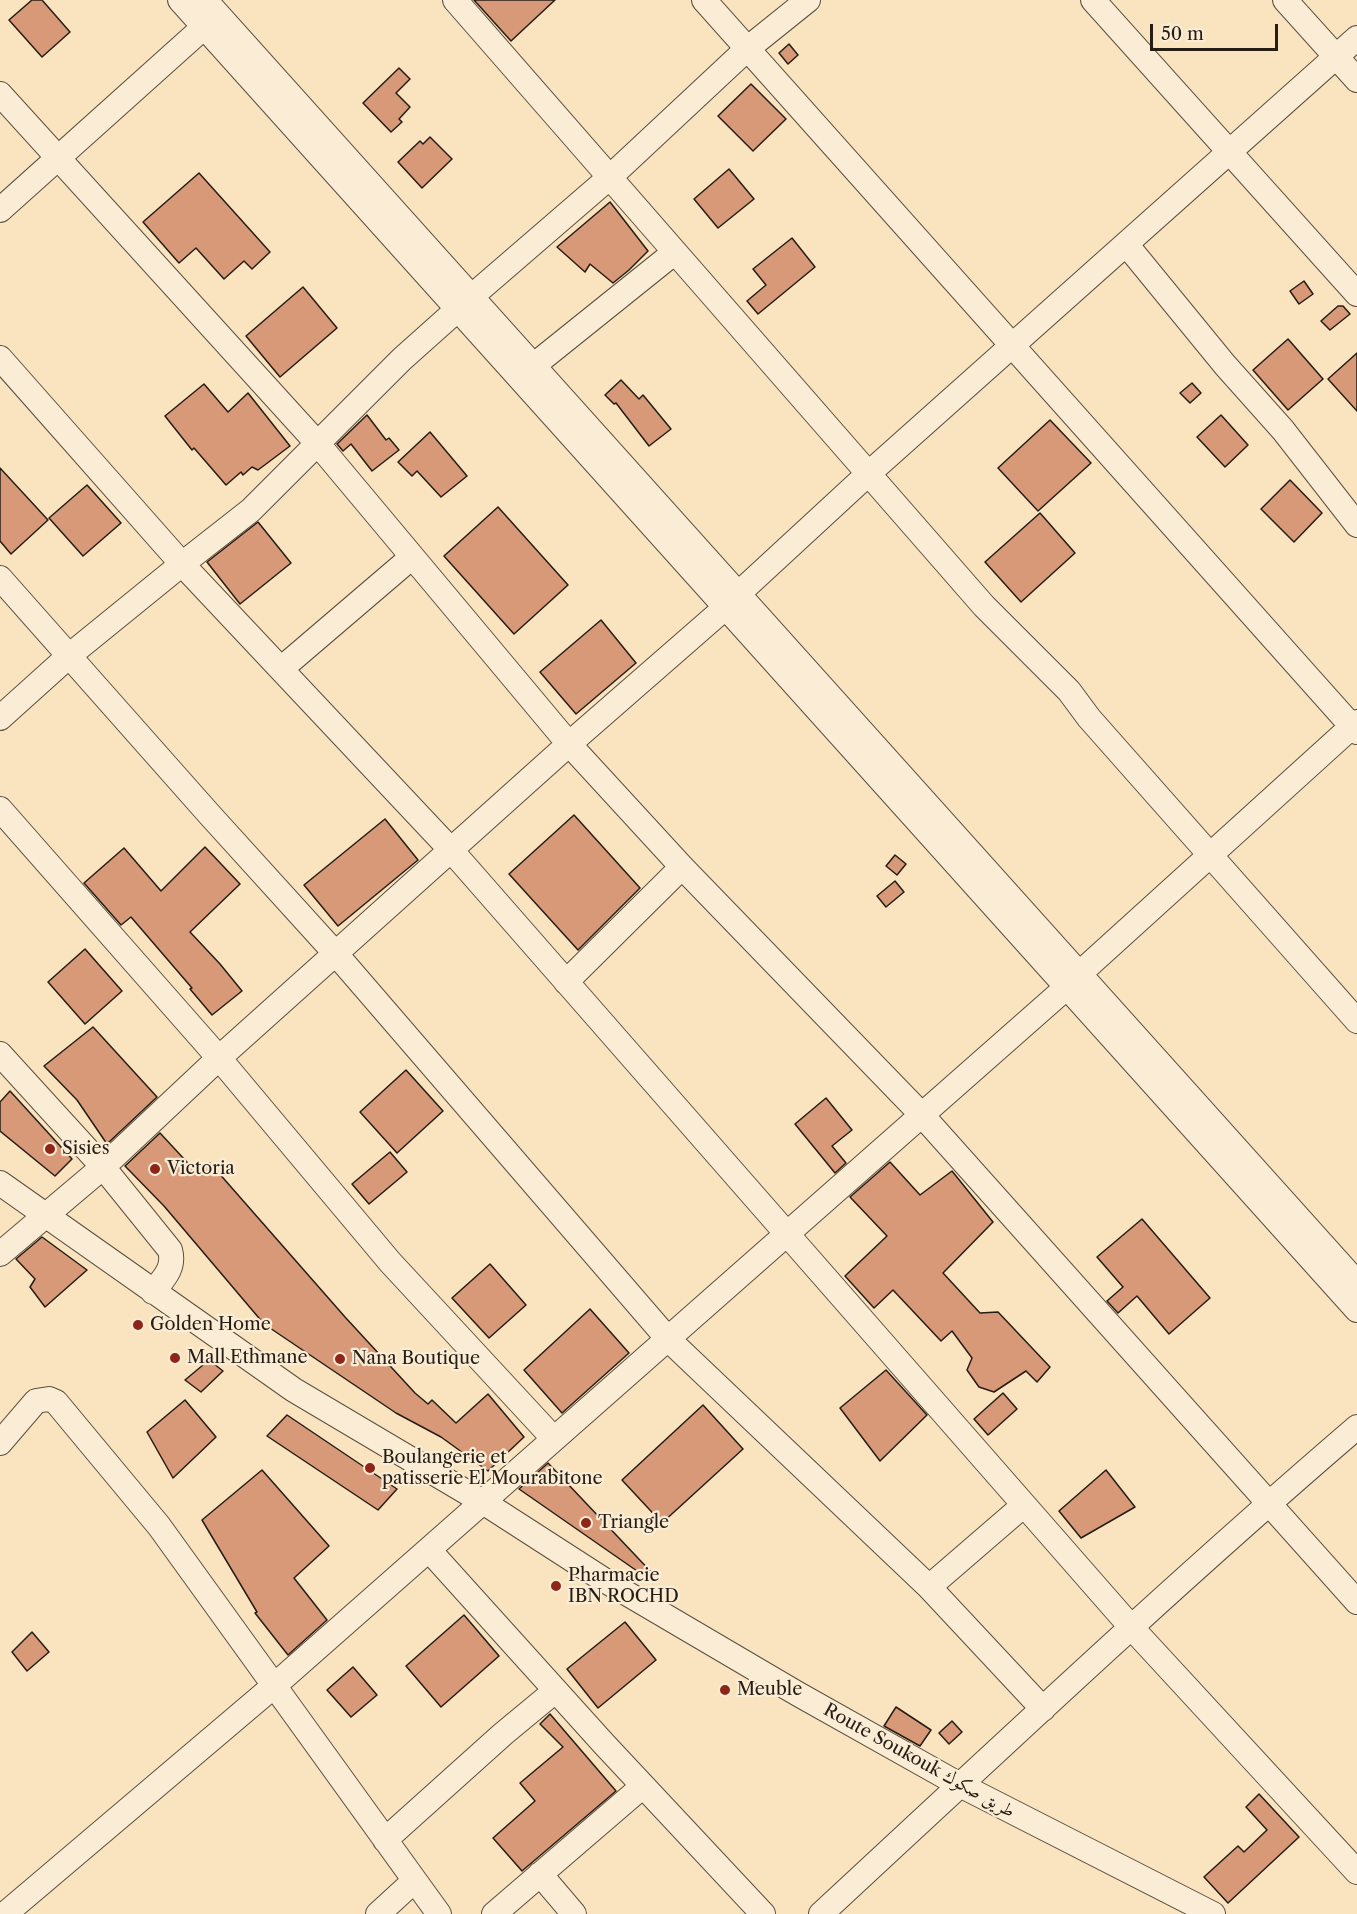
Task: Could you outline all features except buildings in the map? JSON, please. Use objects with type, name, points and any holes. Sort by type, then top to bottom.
[{"type":"street","points":[[180,0],[215,10],[465,303],[732,601],[1073,980],[1357,1283]]},
{"type":"street","points":[[455,0],[984,606],[1069,691],[1089,718],[1357,1021]]},
{"type":"street","points":[[5,1914],[275,1684],[788,1235],[1210,854],[1355,727],[704,0]]},
{"type":"street","points":[[0,718],[70,655],[251,510],[402,359],[610,177],[747,49],[808,0]]},
{"type":"street","points":[[1093,0],[1357,294]]},
{"type":"street","points":[[1285,0],[1357,80]]},
{"type":"street","points":[[0,210],[215,10]]},
{"type":"street","points":[[0,1254],[103,1167],[219,1058],[732,601],[868,474],[1357,38]]},
{"type":"street","points":[[0,94],[318,444],[569,744],[682,867],[921,1114],[1357,1602]]},
{"type":"street","points":[[1126,244],[1283,430],[1357,525]]},
{"type":"street","points":[[534,366],[675,252]]},
{"type":"street","points":[[465,303],[534,366],[732,601]]},
{"type":"street","points":[[0,358],[182,564],[451,850],[1131,1627],[1357,1872]]},
{"type":"street","points":[[281,669],[412,557]]},
{"type":"street","points":[[0,578],[336,954],[668,1339],[929,1587],[1043,1709]]},
{"type":"street","points":[[0,809],[219,1058],[390,1262],[554,1439]]},
{"type":"street","points":[[566,982],[682,867]]},
{"type":"street","points":[[1073,980],[1357,1310]]},
{"type":"street","points":[[0,1054],[103,1167],[170,1250],[172,1258],[170,1270],[153,1292]]},
{"type":"street","name":"Route Soukouk طريق صكوك","points":[[0,1183],[294,1390],[483,1502],[604,1580],[798,1694],[960,1785],[1212,1914]]},
{"type":"street","points":[[0,1443],[36,1401],[49,1399],[56,1402],[159,1526],[439,1914]]},
{"type":"street","points":[[821,1914],[1131,1627],[1269,1502],[1357,1427]]},
{"type":"street","points":[[929,1587],[1024,1505]]},
{"type":"street","points":[[429,1550],[555,1691],[763,1914]]},
{"type":"street","points":[[385,1840],[555,1691]]},
{"type":"street","points":[[494,1914],[643,1786]]},
{"type":"street","points":[[540,1874],[574,1914]]},
{"type":"street","points":[[378,1914],[414,1881]]},
{"type":"place","name":"Sisies","points":[[50,1149]]},
{"type":"place","name":"Victoria","points":[[155,1169]]},
{"type":"place","name":"Golden Home","points":[[138,1325]]},
{"type":"place","name":"Mall Ethmane","points":[[175,1358]]},
{"type":"place","name":"Nana Boutique","points":[[340,1359]]},
{"type":"place","name":"Boulangerie et patisserie El Mourabitone","points":[[370,1468]]},
{"type":"place","name":"Triangle","points":[[586,1523]]},
{"type":"place","name":"Pharmacie IBN ROCHD","points":[[556,1586]]},
{"type":"place","name":"Meuble","points":[[725,1690]]}]
